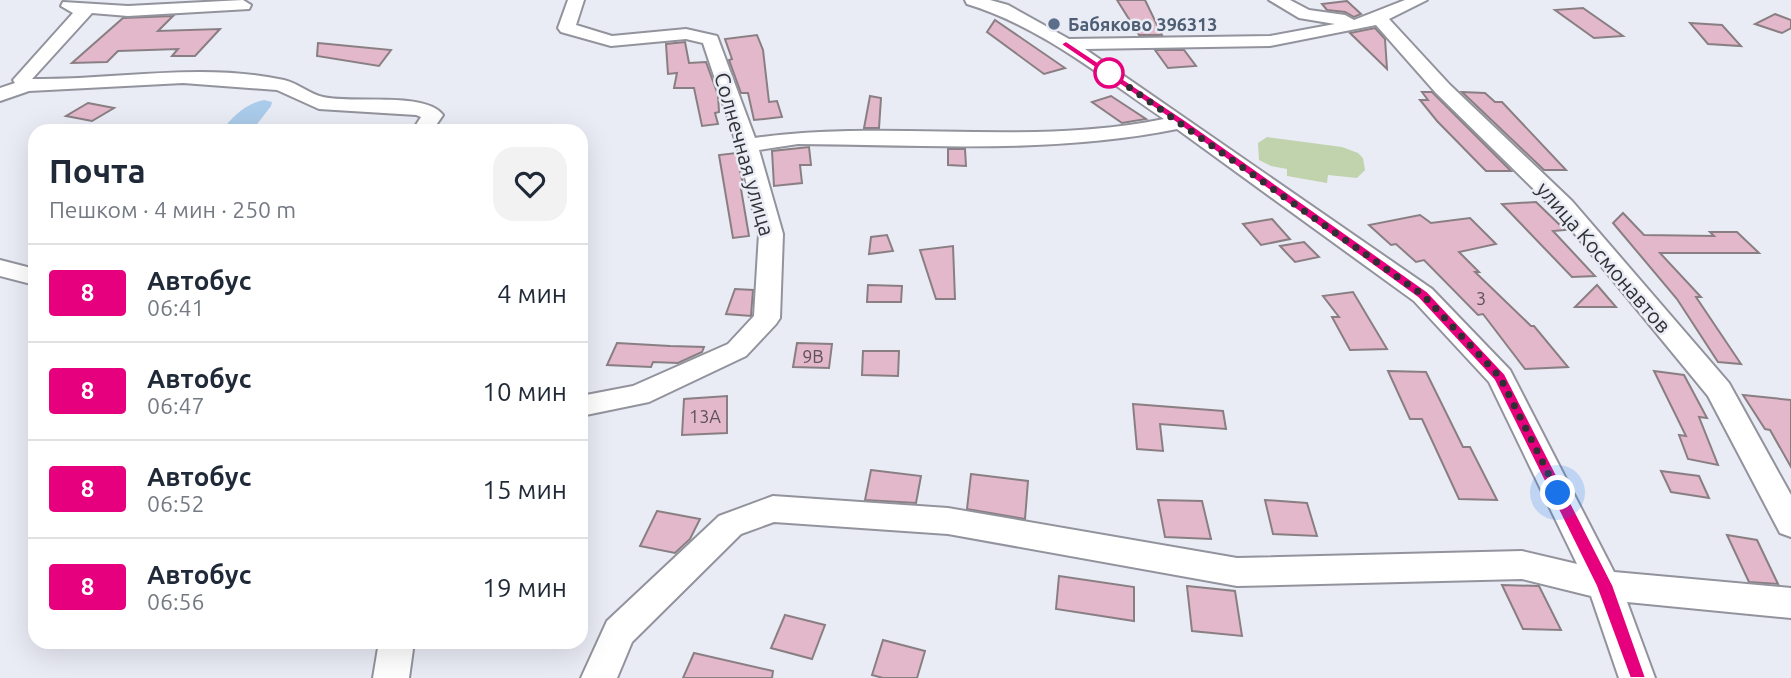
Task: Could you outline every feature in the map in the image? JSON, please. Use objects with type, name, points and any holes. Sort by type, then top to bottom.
[{"type":"street","name":"Солнечная улица","points":[[576,0],[567,28],[578,32],[611,41],[686,34],[711,40],[747,145],[771,234],[767,317],[737,350],[639,395],[588,405]]},
{"type":"street","points":[[973,0],[1002,9],[1066,44],[1181,122],[1423,295],[1500,377],[1604,585],[1637,678]]},
{"type":"street","points":[[1066,44],[1270,41],[1373,19],[1419,0]]},
{"type":"street","points":[[69,4],[128,11],[243,5]]},
{"type":"street","points":[[27,85],[22,80],[27,73],[84,12],[69,4]]},
{"type":"street","points":[[1270,41],[1267,8],[1373,19]]},
{"type":"street","name":"улица Космонавтов","points":[[1373,19],[1403,44],[1443,89],[1564,206],[1719,390],[1791,524]]},
{"type":"street","points":[[0,95],[27,85],[92,84],[183,77],[244,80],[282,85],[319,103],[419,110],[433,115],[427,124]]},
{"type":"street","points":[[747,145],[797,138],[1042,139],[1122,134],[1181,122]]},
{"type":"street","points":[[0,268],[28,274]]},
{"type":"street","points":[[598,678],[619,632],[730,525],[773,509],[948,521],[1237,572],[1522,565],[1604,585],[1791,603]]},
{"type":"street","points":[[391,678],[396,649]]},
{"type":"green space","points":[[1267,137],[1342,147],[1358,153],[1363,158],[1365,170],[1357,178],[1328,175],[1327,183],[1287,176],[1287,169],[1259,160],[1258,143]]},
{"type":"water","points":[[264,100],[272,102],[257,124],[228,124],[240,111]]},
{"type":"building","points":[[1117,0],[1145,0],[1162,35],[1139,35]]},
{"type":"building","points":[[1347,1],[1361,14],[1354,17],[1345,12],[1327,10],[1322,4]]},
{"type":"building","points":[[1583,8],[1623,36],[1594,38],[1555,10]]},
{"type":"building","points":[[1775,14],[1791,20],[1791,28],[1782,33],[1755,24]]},
{"type":"building","points":[[173,16],[158,31],[220,29],[195,56],[172,56],[178,49],[118,51],[107,62],[72,63],[123,18]]},
{"type":"building","points":[[995,20],[1065,68],[1044,74],[987,32]]},
{"type":"building","points":[[1690,23],[1722,25],[1741,46],[1708,44]]},
{"type":"building","points":[[1375,28],[1385,39],[1387,69],[1350,33]]},
{"type":"building","points":[[757,35],[763,50],[769,102],[777,101],[782,117],[754,120],[748,93],[741,93],[729,60],[732,59],[725,39]]},
{"type":"building","points":[[685,42],[689,63],[706,62],[718,95],[719,112],[715,113],[718,124],[702,126],[694,88],[674,88],[677,73],[668,74],[666,44]]},
{"type":"building","points":[[318,43],[391,50],[379,66],[317,56]]},
{"type":"building","points":[[1155,50],[1184,50],[1196,66],[1168,68]]},
{"type":"building","points":[[1422,92],[1432,92],[1511,171],[1486,171],[1437,121],[1420,100],[1428,100]]},
{"type":"building","points":[[1462,92],[1485,93],[1495,102],[1502,102],[1566,170],[1544,170]]},
{"type":"building","points":[[870,96],[881,98],[879,128],[864,128]]},
{"type":"building","points":[[1111,96],[1146,119],[1122,123],[1092,102]]},
{"type":"building","points":[[88,103],[114,108],[92,121],[66,116]]},
{"type":"building","points":[[809,147],[811,165],[800,165],[802,183],[774,186],[772,151]]},
{"type":"building","points":[[948,149],[965,149],[966,166],[948,165]]},
{"type":"building","points":[[736,153],[744,188],[741,189],[749,236],[733,238],[719,155]]},
{"type":"building","points":[[1536,202],[1565,230],[1553,231],[1595,276],[1572,277],[1502,204]]},
{"type":"building","points":[[1623,213],[1644,235],[1714,236],[1710,232],[1737,232],[1759,253],[1660,253],[1701,297],[1696,297],[1741,364],[1718,362],[1677,299],[1613,223]]},
{"type":"building","points":[[1420,215],[1431,223],[1470,218],[1496,244],[1459,252],[1479,272],[1475,272],[1534,326],[1568,367],[1525,369],[1483,314],[1478,315],[1424,260],[1416,262],[1396,244],[1391,245],[1369,225]]},
{"type":"building","points":[[1272,219],[1290,239],[1261,245],[1243,224]]},
{"type":"building","points":[[887,235],[893,251],[869,254],[871,237]]},
{"type":"building","points":[[1304,242],[1319,257],[1295,262],[1280,246]]},
{"type":"building","points":[[953,246],[955,299],[936,299],[920,250]]},
{"type":"building","points":[[868,285],[902,286],[901,302],[867,302]]},
{"type":"building","points":[[1597,285],[1616,307],[1575,307]]},
{"type":"building","points":[[735,289],[753,290],[751,316],[726,314]]},
{"type":"building","points":[[1353,292],[1387,349],[1350,350],[1332,317],[1339,317],[1323,296]]},
{"type":"building","points":[[617,343],[704,347],[702,352],[678,363],[653,362],[651,367],[607,365]]},
{"type":"building","points":[[797,343],[832,344],[829,368],[793,367]]},
{"type":"building","points":[[863,351],[899,351],[898,376],[862,375]]},
{"type":"building","points":[[1388,371],[1426,372],[1463,447],[1470,447],[1497,500],[1459,499],[1422,419],[1410,419]]},
{"type":"building","points":[[1654,371],[1684,375],[1707,418],[1699,417],[1718,465],[1688,459],[1679,435],[1686,436]]},
{"type":"building","points":[[1743,395],[1791,400],[1791,467],[1770,430],[1765,429]]},
{"type":"building","points":[[727,396],[727,433],[682,435],[684,399]]},
{"type":"building","points":[[1133,404],[1223,411],[1226,429],[1160,424],[1163,451],[1137,449]]},
{"type":"building","points":[[871,470],[921,476],[916,503],[865,500]]},
{"type":"building","points":[[1661,471],[1699,476],[1709,498],[1671,492]]},
{"type":"building","points":[[971,474],[1028,481],[1025,519],[967,509]]},
{"type":"building","points":[[1158,500],[1202,501],[1211,539],[1165,537]]},
{"type":"building","points":[[1265,500],[1307,503],[1317,536],[1273,534]]},
{"type":"building","points":[[657,511],[700,519],[690,539],[675,553],[640,546]]},
{"type":"building","points":[[1727,535],[1757,540],[1778,584],[1749,582]]},
{"type":"building","points":[[1059,576],[1134,587],[1134,621],[1056,609]]},
{"type":"building","points":[[1502,585],[1539,586],[1561,630],[1523,629]]},
{"type":"building","points":[[1187,586],[1235,591],[1242,636],[1192,631]]},
{"type":"building","points":[[785,615],[825,625],[812,659],[771,648]]},
{"type":"building","points":[[883,640],[925,651],[917,678],[883,678],[872,675]]},
{"type":"building","points":[[694,653],[773,671],[772,678],[683,678]]},
{"type":"bus line","name":"8","points":[[1066,44],[1181,122],[1423,295],[1500,377],[1604,585],[1637,678]]},
{"type":"place","name":"Бабяково 396313","points":[[1054,24]]},
{"type":"route","points":[[1109,73],[1423,295],[1500,377],[1558,493]]}]
